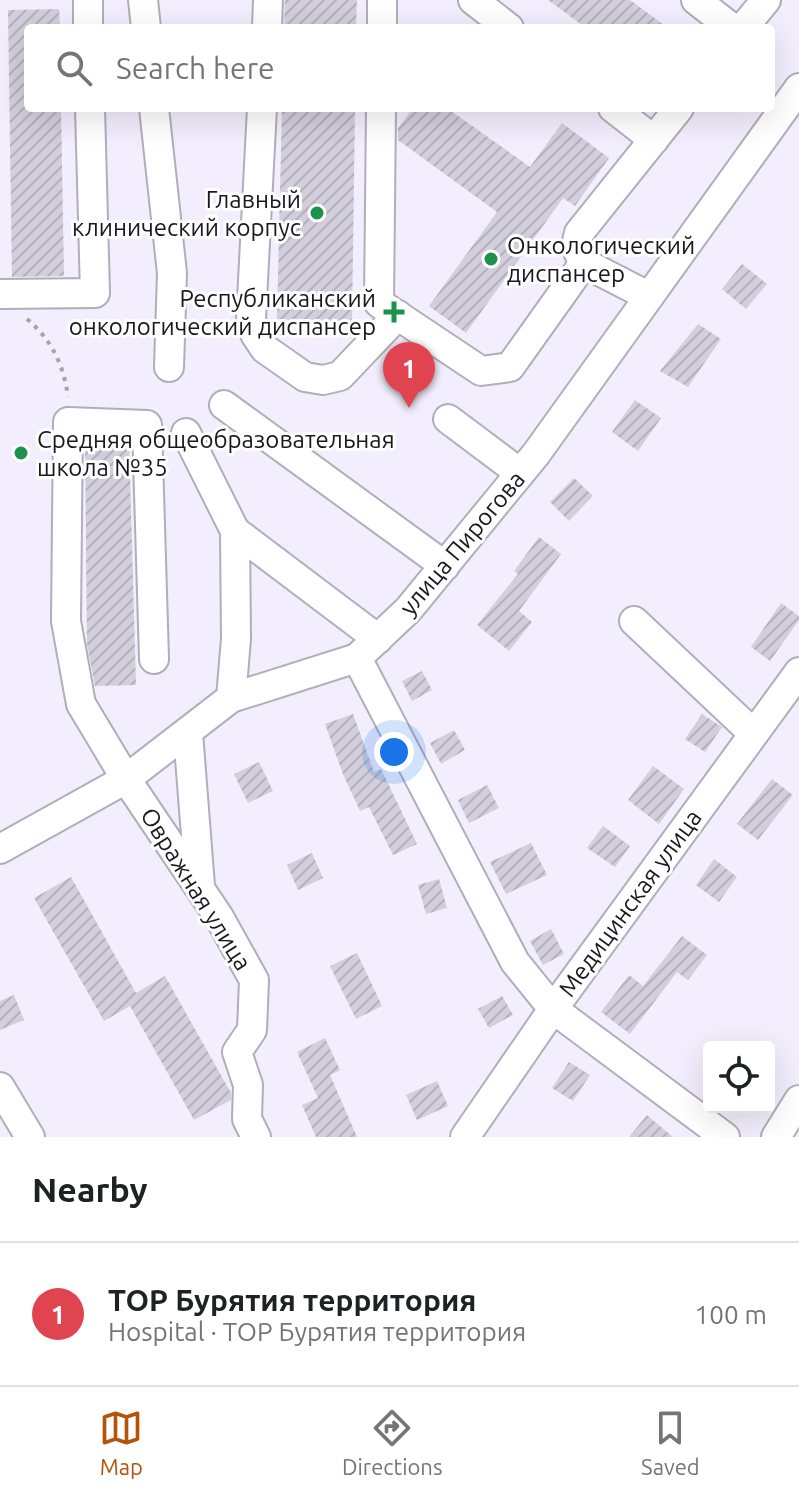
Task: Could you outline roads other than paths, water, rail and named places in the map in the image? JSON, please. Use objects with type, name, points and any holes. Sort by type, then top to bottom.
[{"type":"street","points":[[88,0],[88,24]]},
{"type":"street","points":[[143,0],[146,24]]},
{"type":"street","points":[[267,24],[268,0]]},
{"type":"street","points":[[382,0],[382,24]]},
{"type":"street","points":[[473,0],[504,24]]},
{"type":"street","points":[[696,0],[727,24]]},
{"type":"street","points":[[746,24],[766,0]]},
{"type":"street","name":"улица Пирогова","points":[[0,849],[126,779],[231,698],[367,648],[408,610],[520,473],[799,88]]},
{"type":"street","points":[[0,294],[95,293],[90,112]]},
{"type":"street","points":[[154,112],[172,273],[169,367]]},
{"type":"street","points":[[262,112],[251,319],[260,342],[265,349],[305,377],[323,380],[340,376],[398,315]]},
{"type":"street","points":[[381,112],[379,303],[481,371],[497,371],[510,367],[584,263]]},
{"type":"street","points":[[618,112],[654,140]]},
{"type":"street","points":[[648,296],[584,263],[577,247],[579,233],[676,112]]},
{"type":"street","points":[[224,405],[445,566]]},
{"type":"street","points":[[448,419],[520,473]]},
{"type":"street","name":"Овражная улица","points":[[154,659],[147,425],[68,422],[66,621],[81,704],[254,980],[252,1030],[237,1052],[248,1085],[247,1119],[256,1137]]},
{"type":"street","points":[[186,433],[235,531],[367,648],[515,962],[553,1009],[725,1137]]},
{"type":"street","points":[[231,698],[236,639],[235,531]]},
{"type":"street","points":[[634,621],[754,734]]},
{"type":"street","name":"Медицинская улица","points":[[465,1137],[553,1009],[799,672]]},
{"type":"street","points":[[188,733],[201,891]]},
{"type":"street","points":[[0,1087],[30,1137]]},
{"type":"street","points":[[776,1137],[799,1100]]},
{"type":"place","name":"Главный клинический корпус","points":[[317,213]]},
{"type":"place","name":"Онкологический диспансер","points":[[491,259]]},
{"type":"place","name":"Республиканский онкологический диспансер","points":[[394,312]]},
{"type":"place","name":"ТОР Бурятия территория","points":[[409,408]]},
{"type":"place","name":"Средняя общеобразовательная школа №35","points":[[21,453]]}]
